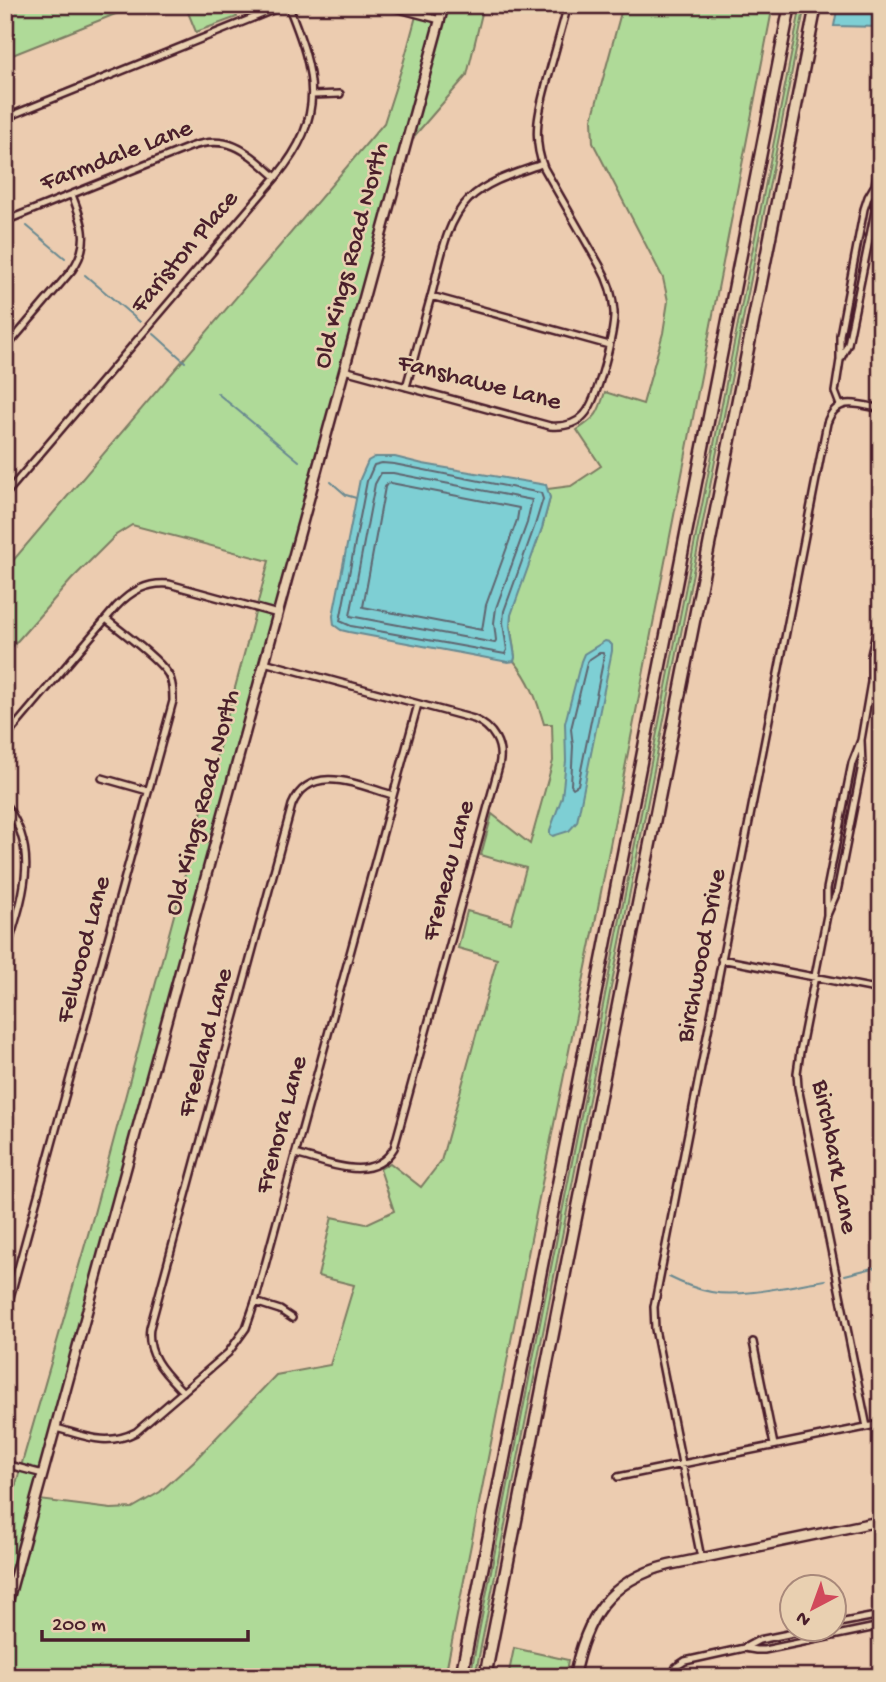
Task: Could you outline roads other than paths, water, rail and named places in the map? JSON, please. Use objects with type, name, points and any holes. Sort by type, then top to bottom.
[{"type":"highway","points":[[461,1677],[790,5]]},
{"type":"highway","points":[[485,1677],[816,5]]},
{"type":"street","name":"Fariston Place","points":[[5,495],[293,155],[309,116],[312,95],[308,57],[287,5]]},
{"type":"street","points":[[5,118],[287,5]]},
{"type":"street","points":[[384,5],[440,20]]},
{"type":"street","name":"Old Kings Road North","points":[[5,1612],[444,5]]},
{"type":"street","name":"Fanshawe Lane","points":[[344,370],[550,426],[565,426],[577,421],[590,408],[609,345],[614,316],[612,296],[607,281],[542,164],[537,142],[538,117],[568,5]]},
{"type":"street","points":[[312,95],[340,94]]},
{"type":"street","name":"Farmdale Lane","points":[[5,221],[190,147],[212,141],[240,148],[276,177]]},
{"type":"street","points":[[840,360],[848,344],[875,211],[875,185],[881,152]]},
{"type":"street","points":[[406,387],[456,216],[481,189],[542,164]]},
{"type":"street","points":[[875,185],[864,209],[840,335],[840,360],[835,392],[840,405],[852,404],[881,409]]},
{"type":"street","points":[[5,349],[72,270],[80,256],[84,239],[83,227],[72,195]]},
{"type":"street","points":[[431,296],[609,345]]},
{"type":"street","name":"Birchwood Drive","points":[[701,1558],[653,1312],[827,426],[831,414],[840,405]]},
{"type":"street","points":[[5,738],[120,602],[135,591],[150,585],[164,584],[278,614]]},
{"type":"street","points":[[827,915],[837,892],[860,778],[862,740],[872,682],[871,654],[881,609]]},
{"type":"street","name":"Felwood Lane","points":[[5,1316],[172,706],[172,685],[167,673],[106,619]]},
{"type":"street","name":"Freneau Lane","points":[[264,663],[469,717],[484,724],[495,737],[501,756],[394,1148],[388,1157],[365,1169],[353,1169],[295,1154]]},
{"type":"street","points":[[872,682],[881,663]]},
{"type":"street","name":"Frenora Lane","points":[[56,1429],[99,1440],[127,1437],[144,1427],[232,1349],[246,1328],[418,704]]},
{"type":"street","points":[[827,915],[827,889],[852,763],[862,740]]},
{"type":"street","points":[[102,778],[148,791]]},
{"type":"street","name":"Freeland Lane","points":[[183,1392],[156,1360],[149,1341],[150,1328],[293,803],[306,787],[325,779],[340,780],[393,795]]},
{"type":"street","points":[[5,804],[21,831],[27,863],[24,887],[5,956]]},
{"type":"street","name":"Birchbark Lane","points":[[827,915],[800,1052],[798,1087],[867,1427]]},
{"type":"street","points":[[5,926],[13,929]]},
{"type":"street","points":[[721,960],[881,990]]},
{"type":"street","points":[[255,1302],[281,1310],[292,1318]]},
{"type":"street","points":[[753,1342],[774,1445]]},
{"type":"street","points":[[618,1477],[881,1424]]},
{"type":"street","points":[[5,1464],[43,1474]]},
{"type":"street","points":[[574,1677],[580,1648],[601,1606],[626,1583],[648,1571],[881,1521]]},
{"type":"street","points":[[848,1621],[881,1615]]},
{"type":"street","points":[[744,1648],[764,1650],[881,1626]]},
{"type":"street","points":[[672,1677],[676,1667],[685,1661],[744,1648],[759,1640],[778,1636]]},
{"type":"water","points":[[881,9],[881,27],[834,26],[837,10]]},
{"type":"water","points":[[375,457],[395,457],[546,485],[550,498],[542,528],[511,615],[514,661],[349,632],[334,625],[333,616],[360,479],[368,461]]},
{"type":"water","points":[[605,641],[612,645],[612,651],[577,822],[569,831],[553,836],[550,830],[562,797],[566,761],[565,723],[581,661],[584,654]]},
{"type":"waterway","points":[[27,226],[65,258]]},
{"type":"waterway","points":[[85,275],[140,322]]},
{"type":"waterway","points":[[153,333],[185,362]]},
{"type":"waterway","points":[[217,393],[299,461]]},
{"type":"waterway","points":[[331,482],[346,495],[356,498]]},
{"type":"waterway","points":[[845,1275],[881,1266]]},
{"type":"waterway","points":[[669,1277],[700,1289],[723,1293],[752,1292],[825,1280]]}]
